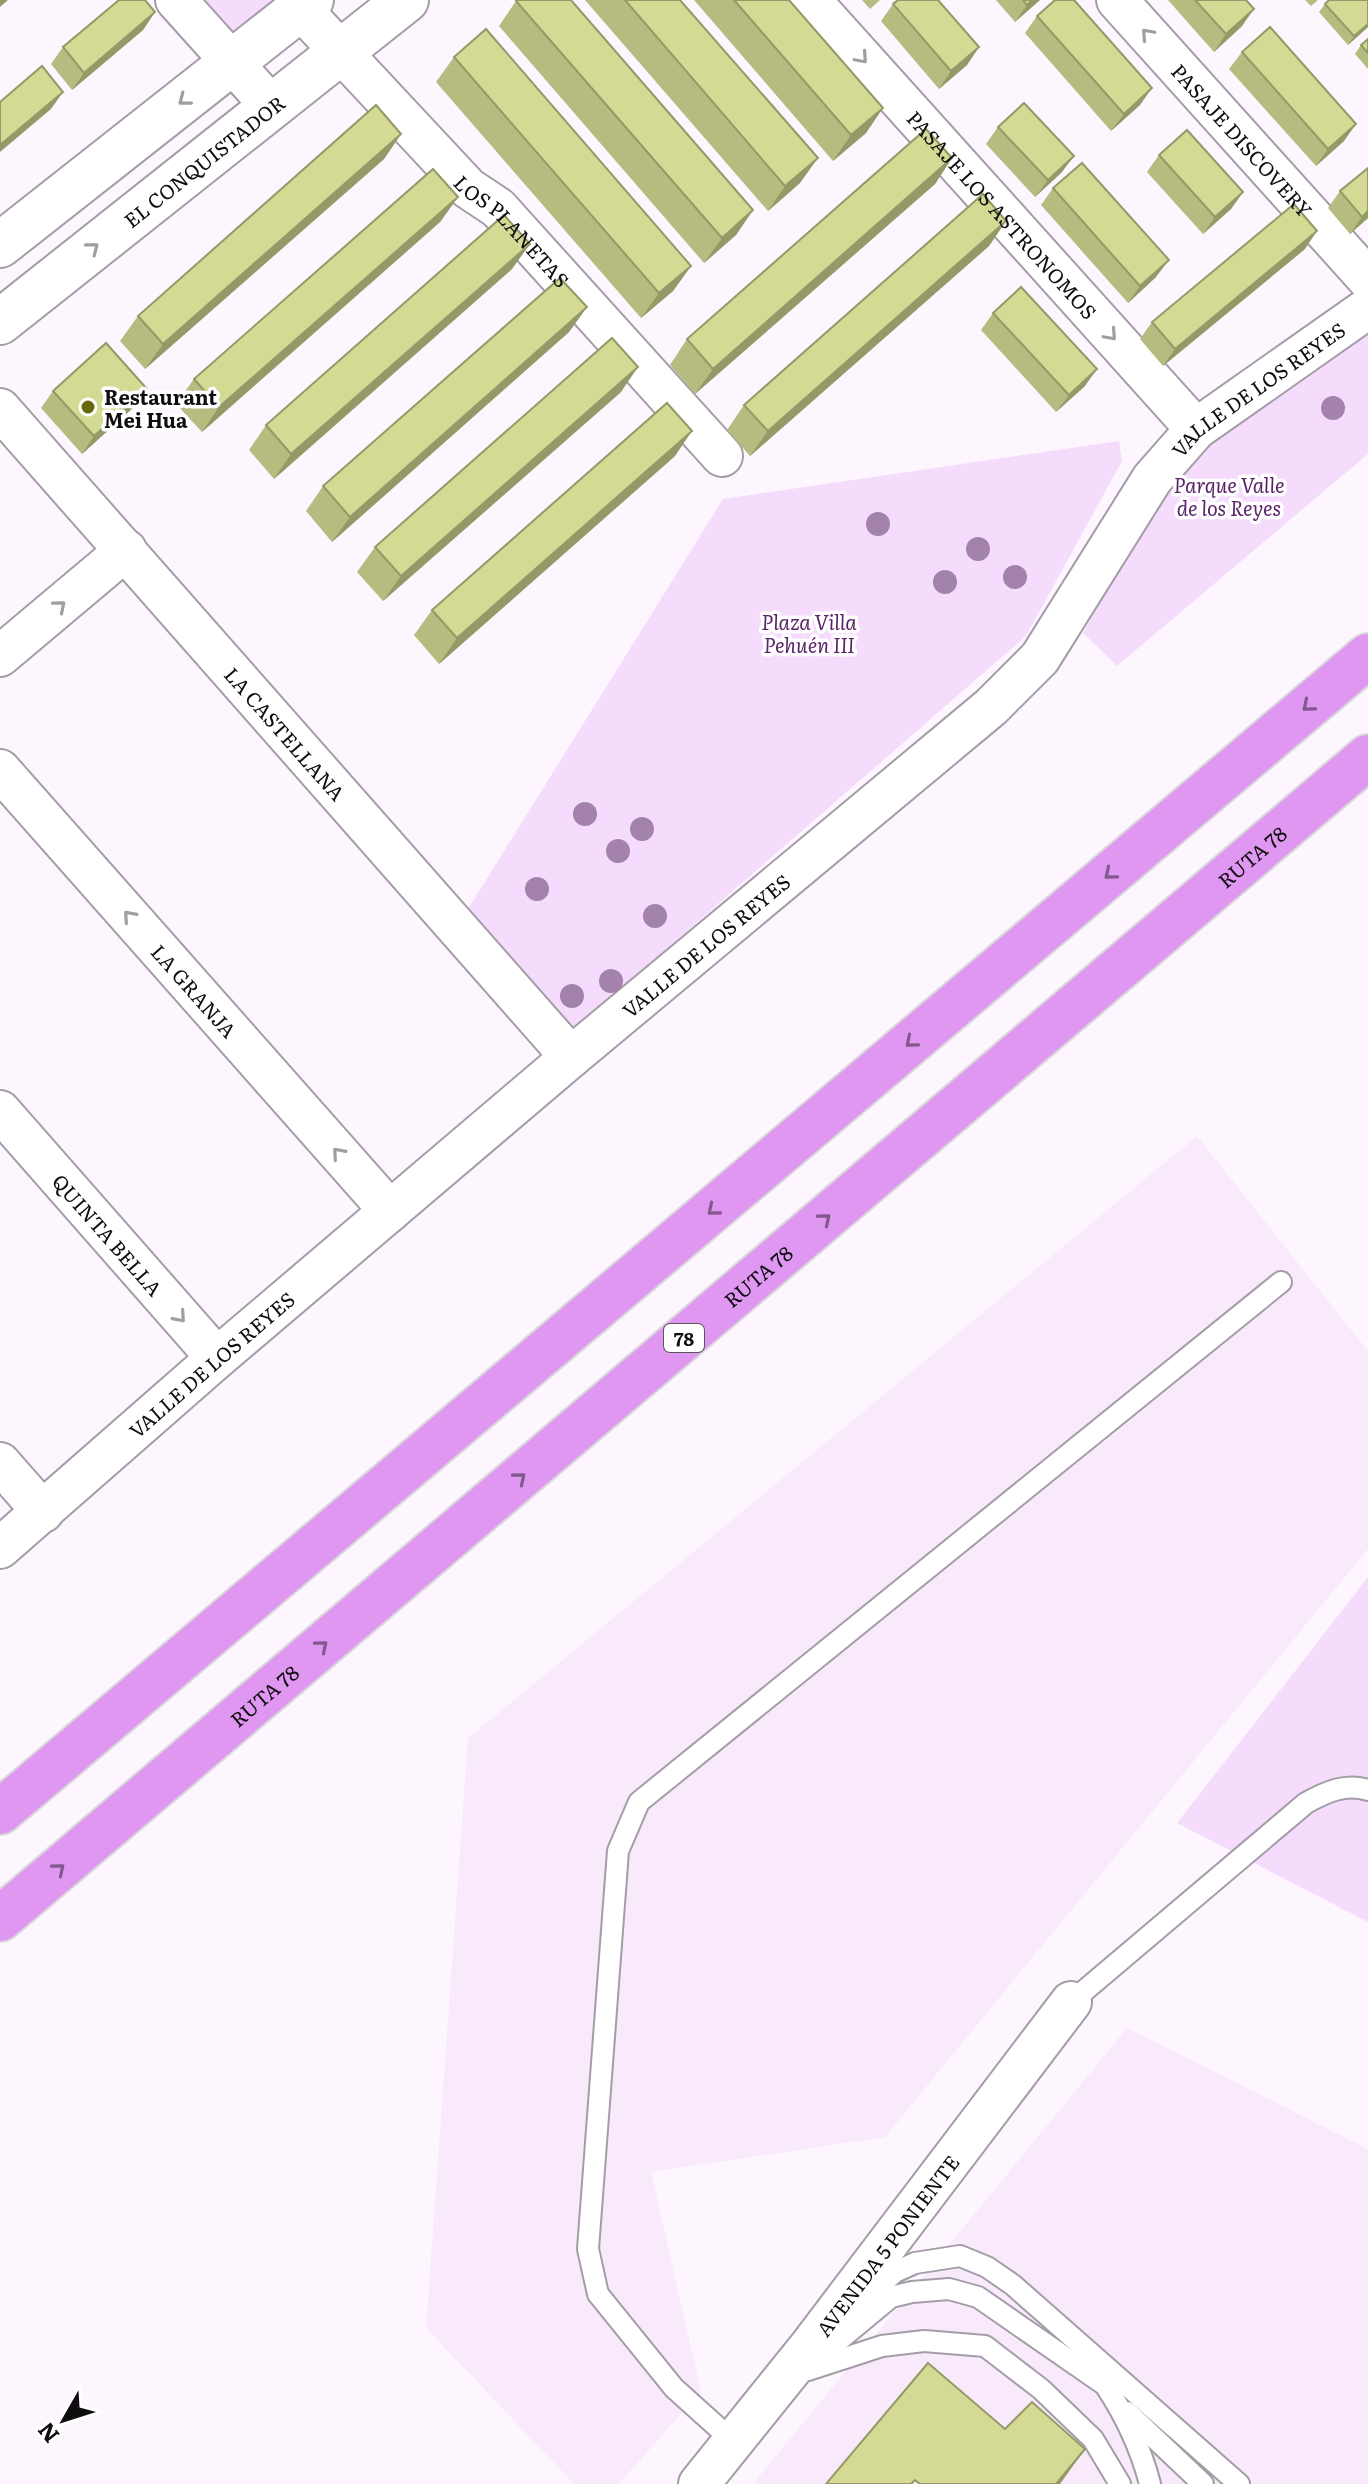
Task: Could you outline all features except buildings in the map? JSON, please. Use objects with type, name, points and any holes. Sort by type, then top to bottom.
[{"type":"highway","points":[[0,1812],[1368,656]]},
{"type":"highway","name":"RUTA 78","points":[[0,1919],[1368,757]]},
{"type":"main road","name":"EL CONQUISTADOR","points":[[0,322],[406,0]]},
{"type":"main road","points":[[0,245],[306,4]]},
{"type":"street","points":[[176,0],[272,107]]},
{"type":"street","name":"PASAJE LOS ASTRONOMOS","points":[[810,0],[1196,429]]},
{"type":"street","name":"PASAJE DISCOVERY","points":[[1117,0],[1368,279]]},
{"type":"street","name":"LOS PLANETAS","points":[[306,4],[340,52],[468,188],[498,208],[722,456]]},
{"type":"street","name":"VALLE DE LOS REYES","points":[[0,1548],[217,1358],[571,1057],[949,745],[1040,658],[1152,479],[1196,429],[1368,308]]},
{"type":"street","name":"LA CASTELLANA","points":[[0,409],[571,1057]]},
{"type":"street","points":[[0,656],[126,550]]},
{"type":"street","name":"LA GRANJA","points":[[0,770],[390,1211]]},
{"type":"street","name":"QUINTA BELLA","points":[[0,1111],[217,1358]]},
{"type":"street","points":[[0,1463],[43,1512]]},
{"type":"street","name":"AVENIDA 5 PONIENTE","points":[[699,2484],[804,2360],[1071,2002]]},
{"type":"lane","points":[[734,2442],[674,2388],[598,2294],[588,2249],[618,1851],[639,1802],[1281,1282]]},
{"type":"lane","points":[[1071,2002],[1306,1803],[1326,1792],[1354,1786],[1368,1790]]},
{"type":"lane","points":[[804,2360],[895,2272],[915,2263],[960,2256],[987,2267],[1013,2285],[1239,2484]]},
{"type":"lane","points":[[804,2360],[891,2297],[949,2289],[978,2297],[1105,2385],[1118,2404],[1150,2484]]},
{"type":"lane","points":[[804,2360],[924,2341],[985,2346],[1041,2389],[1093,2439],[1120,2484]]},
{"type":"lane","points":[[1118,2404],[1203,2484]]},
{"type":"shaded area","points":[[1197,1136],[1368,1351],[1368,1549],[885,2137],[651,2172],[701,2391],[619,2484],[574,2484],[426,2328],[468,1738]]},
{"type":"shaded area","points":[[1127,2028],[1368,2149],[1368,2484],[753,2484]]},
{"type":"green space","points":[[201,0],[283,0],[235,37]]},
{"type":"green space","name":"Parque Valle de los Reyes","points":[[1368,327],[1368,454],[1117,666],[1083,633],[1186,456]]},
{"type":"green space","name":"Plaza Villa Pehuén III","points":[[1119,441],[1122,461],[1026,636],[573,1030],[468,909],[723,499]]},
{"type":"green space","points":[[1368,1577],[1368,1922],[1177,1823]]},
{"type":"place","name":"Restaurant Mei Hua","points":[[88,407]]}]
